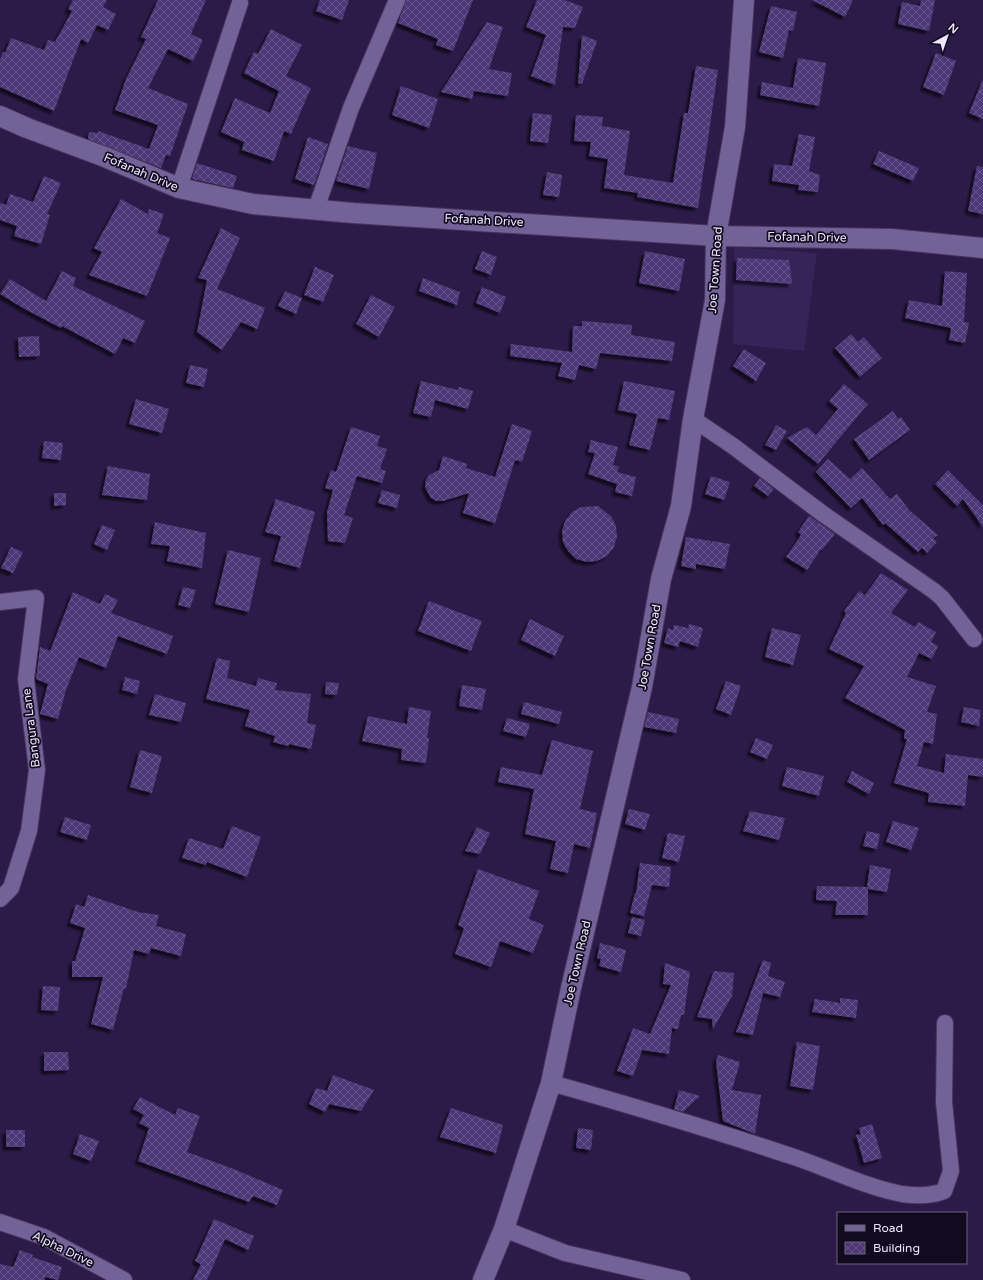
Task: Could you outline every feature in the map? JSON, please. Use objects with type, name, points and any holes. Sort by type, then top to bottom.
[{"type":"street","points":[[316,209],[351,108],[397,0]]},
{"type":"street","name":"Joe Town Road","points":[[483,1280],[504,1229],[551,1083],[571,988],[642,687],[661,579],[681,506],[693,419],[715,300],[716,236],[735,128],[744,0]]},
{"type":"street","points":[[179,188],[240,3]]},
{"type":"street","name":"Fofanah Drive","points":[[0,116],[179,188],[253,204],[353,213],[716,236],[892,239],[983,248]]},
{"type":"street","points":[[693,419],[733,446],[823,514],[934,591],[942,598],[974,640]]},
{"type":"street","name":"Bangura Lane","points":[[0,602],[36,598],[26,679],[37,770],[28,831],[11,888],[0,899]]},
{"type":"street","points":[[551,1083],[661,1114],[796,1157],[868,1184],[903,1194],[932,1196],[944,1191],[951,1171],[944,1102],[945,1022]]},
{"type":"street","name":"Alpha Drive","points":[[0,1222],[44,1237],[124,1280]]},
{"type":"street","points":[[504,1229],[565,1253],[682,1280]]},
{"type":"shaded area","points":[[734,247],[817,253],[804,351],[733,344]]},
{"type":"building","points":[[73,0],[107,0],[103,7],[116,14],[108,30],[97,25],[88,43],[81,39],[54,111],[0,87],[0,59],[3,52],[5,53],[11,38],[44,50],[48,40],[55,42],[72,11],[68,9]]},
{"type":"building","points":[[158,0],[206,0],[191,34],[203,40],[193,61],[168,49],[148,88],[188,104],[170,156],[166,155],[161,168],[88,139],[89,132],[98,133],[98,131],[149,149],[158,125],[115,110],[126,79],[146,39],[141,37]]},
{"type":"building","points":[[320,0],[349,0],[342,20],[316,11]]},
{"type":"building","points":[[406,0],[473,0],[453,51],[436,45],[438,39],[398,23]]},
{"type":"building","points":[[537,0],[565,0],[583,7],[575,28],[563,27],[555,85],[531,76],[546,35],[526,27]]},
{"type":"building","points":[[812,0],[853,0],[845,17]]},
{"type":"building","points":[[921,0],[935,0],[929,31],[898,24],[902,2],[920,6]]},
{"type":"building","points":[[771,6],[797,12],[793,31],[789,30],[783,58],[759,52]]},
{"type":"building","points":[[487,22],[503,27],[489,69],[512,73],[508,96],[474,91],[472,99],[441,92]]},
{"type":"building","points":[[271,29],[302,45],[286,76],[311,88],[291,134],[284,131],[274,161],[242,150],[244,142],[221,132],[235,98],[270,113],[279,91],[244,73],[254,52],[258,54]]},
{"type":"building","points":[[582,35],[597,41],[582,84],[578,83]]},
{"type":"building","points":[[936,53],[956,61],[944,95],[923,87]]},
{"type":"building","points":[[798,58],[826,63],[819,106],[760,95],[762,82],[793,88]]},
{"type":"building","points":[[696,66],[718,70],[698,208],[637,197],[638,193],[604,188],[608,159],[589,156],[591,142],[574,141],[576,115],[603,117],[602,126],[630,131],[624,175],[673,183],[684,113],[688,113]]},
{"type":"building","points":[[983,79],[983,119],[969,113]]},
{"type":"building","points":[[401,86],[438,99],[429,128],[392,115]]},
{"type":"building","points":[[533,113],[552,115],[548,143],[530,141]]},
{"type":"building","points":[[799,134],[815,137],[809,171],[820,175],[818,192],[798,190],[799,185],[772,181],[774,164],[792,166]]},
{"type":"building","points":[[308,137],[328,144],[314,185],[295,179]]},
{"type":"building","points":[[348,146],[377,153],[369,189],[336,181]]},
{"type":"building","points":[[879,151],[919,168],[913,181],[873,164]]},
{"type":"building","points":[[197,163],[237,176],[233,188],[192,179]]},
{"type":"building","points":[[977,166],[983,167],[983,214],[968,211]]},
{"type":"building","points":[[547,172],[562,175],[559,197],[543,195]]},
{"type":"building","points":[[44,176],[61,183],[47,214],[50,215],[41,244],[14,236],[17,226],[0,220],[0,203],[6,205],[10,194],[33,202]]},
{"type":"building","points":[[121,199],[148,214],[149,209],[164,214],[157,233],[170,238],[147,296],[89,275],[102,252],[94,248]]},
{"type":"building","points":[[221,228],[240,238],[217,289],[265,308],[257,329],[241,322],[222,350],[197,332],[207,280],[198,278]]},
{"type":"building","points":[[482,251],[497,257],[491,275],[475,269]]},
{"type":"building","points":[[645,251],[685,259],[679,291],[639,283]]},
{"type":"building","points":[[737,258],[789,260],[792,284],[736,280]]},
{"type":"building","points":[[315,267],[334,275],[323,302],[304,295]]},
{"type":"building","points":[[62,271],[76,278],[73,286],[145,321],[135,343],[123,338],[115,354],[62,326],[61,328],[0,294],[10,279],[46,301]]},
{"type":"building","points":[[945,271],[967,273],[964,322],[969,323],[965,343],[949,340],[951,328],[905,318],[909,300],[942,306]]},
{"type":"building","points":[[423,278],[460,292],[457,305],[419,291]]},
{"type":"building","points":[[482,287],[506,297],[500,313],[476,303]]},
{"type":"building","points":[[285,291],[302,298],[296,314],[278,306]]},
{"type":"building","points":[[371,295],[395,307],[379,337],[356,324]]},
{"type":"building","points":[[582,321],[632,325],[631,335],[675,342],[672,361],[600,353],[596,369],[579,365],[575,380],[558,376],[562,363],[510,356],[511,344],[572,352],[573,326],[582,326]]},
{"type":"building","points":[[851,334],[858,342],[864,337],[882,358],[860,377],[835,348]]},
{"type":"building","points":[[39,336],[40,356],[19,357],[18,337]]},
{"type":"building","points":[[744,349],[766,363],[756,381],[733,366]]},
{"type":"building","points":[[190,365],[208,369],[204,387],[186,383]]},
{"type":"building","points":[[421,381],[458,390],[459,387],[473,391],[468,409],[435,400],[431,417],[413,413]]},
{"type":"building","points":[[624,381],[675,391],[669,420],[658,418],[650,450],[629,445],[637,414],[618,410]]},
{"type":"building","points":[[844,384],[868,404],[818,464],[787,438],[807,427],[816,435],[838,409],[829,401]]},
{"type":"building","points":[[136,399],[169,409],[162,433],[129,424]]},
{"type":"building","points":[[893,411],[898,419],[901,417],[910,430],[869,460],[854,439]]},
{"type":"building","points":[[512,424],[532,431],[522,462],[515,460],[495,523],[463,513],[469,493],[443,501],[437,501],[431,498],[425,487],[426,480],[429,475],[439,470],[443,456],[467,464],[466,468],[495,477]]},
{"type":"building","points":[[776,425],[787,431],[776,450],[765,445]]},
{"type":"building","points":[[351,427],[380,436],[377,446],[387,449],[380,469],[386,471],[382,483],[357,476],[344,515],[353,518],[345,543],[328,541],[327,512],[333,490],[325,488],[331,470],[336,472]]},
{"type":"building","points":[[591,440],[618,447],[613,465],[619,467],[617,472],[636,477],[632,496],[615,492],[617,484],[588,474],[595,453],[588,452]]},
{"type":"building","points":[[44,441],[63,443],[61,460],[42,458]]},
{"type":"building","points":[[828,459],[850,479],[862,468],[890,499],[897,494],[909,510],[938,535],[933,538],[937,542],[927,553],[922,548],[918,552],[885,523],[883,525],[862,498],[851,508],[816,472]]},
{"type":"building","points":[[108,466],[150,474],[147,500],[102,495]]},
{"type":"building","points":[[948,470],[983,505],[983,527],[963,499],[957,506],[935,484]]},
{"type":"building","points":[[711,476],[730,482],[724,500],[705,494]]},
{"type":"building","points":[[760,478],[774,489],[768,496],[754,486]]},
{"type":"building","points":[[382,490],[400,495],[397,508],[378,503]]},
{"type":"building","points":[[54,493],[66,493],[66,505],[54,506]]},
{"type":"building","points":[[276,499],[315,512],[300,568],[274,561],[281,536],[265,532]]},
{"type":"building","points":[[598,506],[611,516],[616,526],[617,537],[614,547],[607,556],[597,561],[587,562],[576,559],[568,551],[563,542],[562,531],[565,521],[572,512],[581,507]]},
{"type":"building","points":[[809,516],[835,534],[822,550],[821,549],[807,570],[786,557],[801,535],[798,532]]},
{"type":"building","points":[[155,522],[206,533],[202,568],[167,561],[170,546],[151,544]]},
{"type":"building","points":[[102,525],[115,530],[107,550],[94,544]]},
{"type":"building","points":[[686,537],[711,541],[710,545],[713,541],[730,544],[725,569],[696,564],[696,569],[681,566]]},
{"type":"building","points":[[11,547],[23,552],[13,573],[1,568]]},
{"type":"building","points":[[228,550],[261,558],[249,612],[215,604]]},
{"type":"building","points":[[881,573],[908,590],[891,613],[915,627],[918,622],[936,632],[931,642],[938,646],[932,659],[919,653],[907,677],[936,686],[927,712],[937,714],[933,744],[924,742],[917,766],[944,773],[946,754],[983,759],[983,777],[968,775],[965,806],[928,802],[929,793],[894,783],[907,739],[904,739],[905,730],[845,698],[864,666],[829,649],[846,613],[844,611],[859,591],[865,595]]},
{"type":"building","points":[[183,587],[196,590],[190,608],[178,605]]},
{"type":"building","points":[[73,592],[100,604],[105,594],[118,600],[111,613],[173,636],[167,654],[118,636],[106,668],[79,657],[66,690],[58,719],[40,714],[48,684],[36,679],[40,647],[50,651]]},
{"type":"building","points":[[429,601],[482,621],[471,651],[418,631]]},
{"type":"building","points":[[530,619],[564,636],[555,656],[521,640]]},
{"type":"building","points":[[689,624],[703,628],[698,647],[680,641],[678,647],[664,643],[668,628],[673,630],[674,625],[688,628]]},
{"type":"building","points":[[772,628],[801,635],[793,665],[765,657]]},
{"type":"building","points":[[217,658],[230,661],[227,678],[256,686],[258,678],[277,683],[275,690],[311,694],[307,723],[316,725],[311,749],[289,744],[288,746],[273,742],[275,736],[245,726],[250,710],[206,699]]},
{"type":"building","points":[[125,677],[140,681],[137,694],[122,690]]},
{"type":"building","points":[[726,681],[741,686],[731,715],[716,709]]},
{"type":"building","points":[[326,682],[339,683],[337,695],[325,694]]},
{"type":"building","points":[[462,685],[486,689],[482,710],[459,706]]},
{"type":"building","points":[[155,694],[186,703],[181,722],[149,715]]},
{"type":"building","points":[[524,702],[562,712],[559,724],[521,714]]},
{"type":"building","points":[[409,707],[431,711],[427,738],[429,738],[426,763],[401,760],[402,749],[362,741],[368,716],[407,724]]},
{"type":"building","points":[[964,707],[981,710],[979,726],[961,722]]},
{"type":"building","points":[[648,712],[679,719],[676,733],[644,727]]},
{"type":"building","points":[[507,718],[530,724],[526,737],[503,731]]},
{"type":"building","points":[[756,738],[773,745],[767,759],[750,752]]},
{"type":"building","points":[[552,740],[593,751],[580,809],[597,813],[590,848],[574,844],[568,873],[550,869],[556,841],[525,834],[534,789],[498,782],[501,767],[542,775]]},
{"type":"building","points":[[140,750],[162,756],[152,793],[130,787]]},
{"type":"building","points":[[787,767],[824,776],[819,796],[782,786]]},
{"type":"building","points":[[852,771],[874,783],[869,794],[847,782]]},
{"type":"building","points":[[629,809],[650,814],[645,830],[625,824]]},
{"type":"building","points":[[750,811],[785,818],[779,840],[743,831]]},
{"type":"building","points":[[65,817],[91,825],[87,840],[60,832]]},
{"type":"building","points":[[893,821],[919,828],[911,850],[886,842]]},
{"type":"building","points":[[232,826],[261,837],[247,877],[207,862],[206,865],[182,858],[189,838],[223,849]]},
{"type":"building","points":[[477,827],[490,833],[480,854],[465,851]]},
{"type":"building","points":[[867,831],[880,834],[877,849],[863,846]]},
{"type":"building","points":[[668,833],[685,836],[679,862],[662,858]]},
{"type":"building","points":[[640,863],[671,867],[669,887],[652,885],[644,916],[630,913],[636,893]]},
{"type":"building","points":[[870,865],[891,869],[887,892],[868,889],[868,915],[835,915],[837,901],[816,900],[817,886],[867,887]]},
{"type":"building","points":[[478,869],[539,891],[529,919],[544,925],[533,953],[500,941],[491,967],[455,954],[464,928],[458,925]]},
{"type":"building","points":[[88,895],[138,912],[159,915],[156,926],[186,934],[181,956],[151,948],[149,954],[134,950],[126,989],[124,988],[113,1030],[91,1024],[103,977],[72,977],[72,961],[75,961],[85,928],[70,923],[76,904],[84,907]]},
{"type":"building","points":[[632,917],[645,920],[641,936],[628,933]]},
{"type":"building","points":[[600,943],[626,950],[621,972],[599,966],[601,959],[597,958]]},
{"type":"building","points":[[763,960],[771,963],[768,976],[785,982],[780,997],[763,993],[753,1035],[736,1032]]},
{"type":"building","points":[[665,963],[690,972],[684,1015],[681,1015],[678,1029],[672,1028],[669,1054],[642,1050],[633,1076],[617,1071],[633,1028],[650,1034],[671,985],[663,984]]},
{"type":"building","points":[[714,971],[734,973],[732,996],[713,1029],[712,1019],[697,1017]]},
{"type":"building","points":[[43,986],[60,987],[58,1011],[41,1010]]},
{"type":"building","points":[[840,998],[858,1000],[856,1018],[812,1012],[815,999],[840,1003]]},
{"type":"building","points":[[797,1042],[820,1046],[813,1090],[790,1086]]},
{"type":"building","points":[[44,1052],[68,1052],[69,1070],[44,1071]]},
{"type":"building","points":[[718,1055],[740,1062],[732,1090],[761,1095],[755,1134],[723,1121],[716,1062]]},
{"type":"building","points":[[333,1075],[374,1090],[361,1111],[329,1104],[325,1112],[309,1104],[316,1088],[327,1091]]},
{"type":"building","points":[[679,1090],[700,1096],[683,1112],[674,1109]]},
{"type":"building","points":[[140,1097],[175,1115],[178,1108],[200,1116],[187,1152],[231,1168],[283,1190],[277,1205],[253,1196],[249,1202],[138,1161],[149,1128],[139,1123],[144,1115],[133,1109]]},
{"type":"building","points":[[451,1108],[503,1125],[496,1153],[440,1137]]},
{"type":"building","points":[[872,1124],[882,1158],[864,1163],[856,1135],[861,1134],[859,1128]]},
{"type":"building","points":[[578,1128],[593,1130],[591,1150],[576,1148]]},
{"type":"building","points":[[6,1130],[25,1130],[25,1147],[6,1147]]},
{"type":"building","points":[[80,1134],[99,1141],[91,1161],[73,1154]]},
{"type":"building","points":[[214,1219],[254,1236],[248,1250],[225,1239],[207,1280],[193,1280],[201,1264],[195,1261]]},
{"type":"building","points":[[20,1250],[33,1255],[32,1257],[62,1267],[58,1280],[45,1277],[45,1280],[0,1280],[0,1264],[13,1267]]}]
